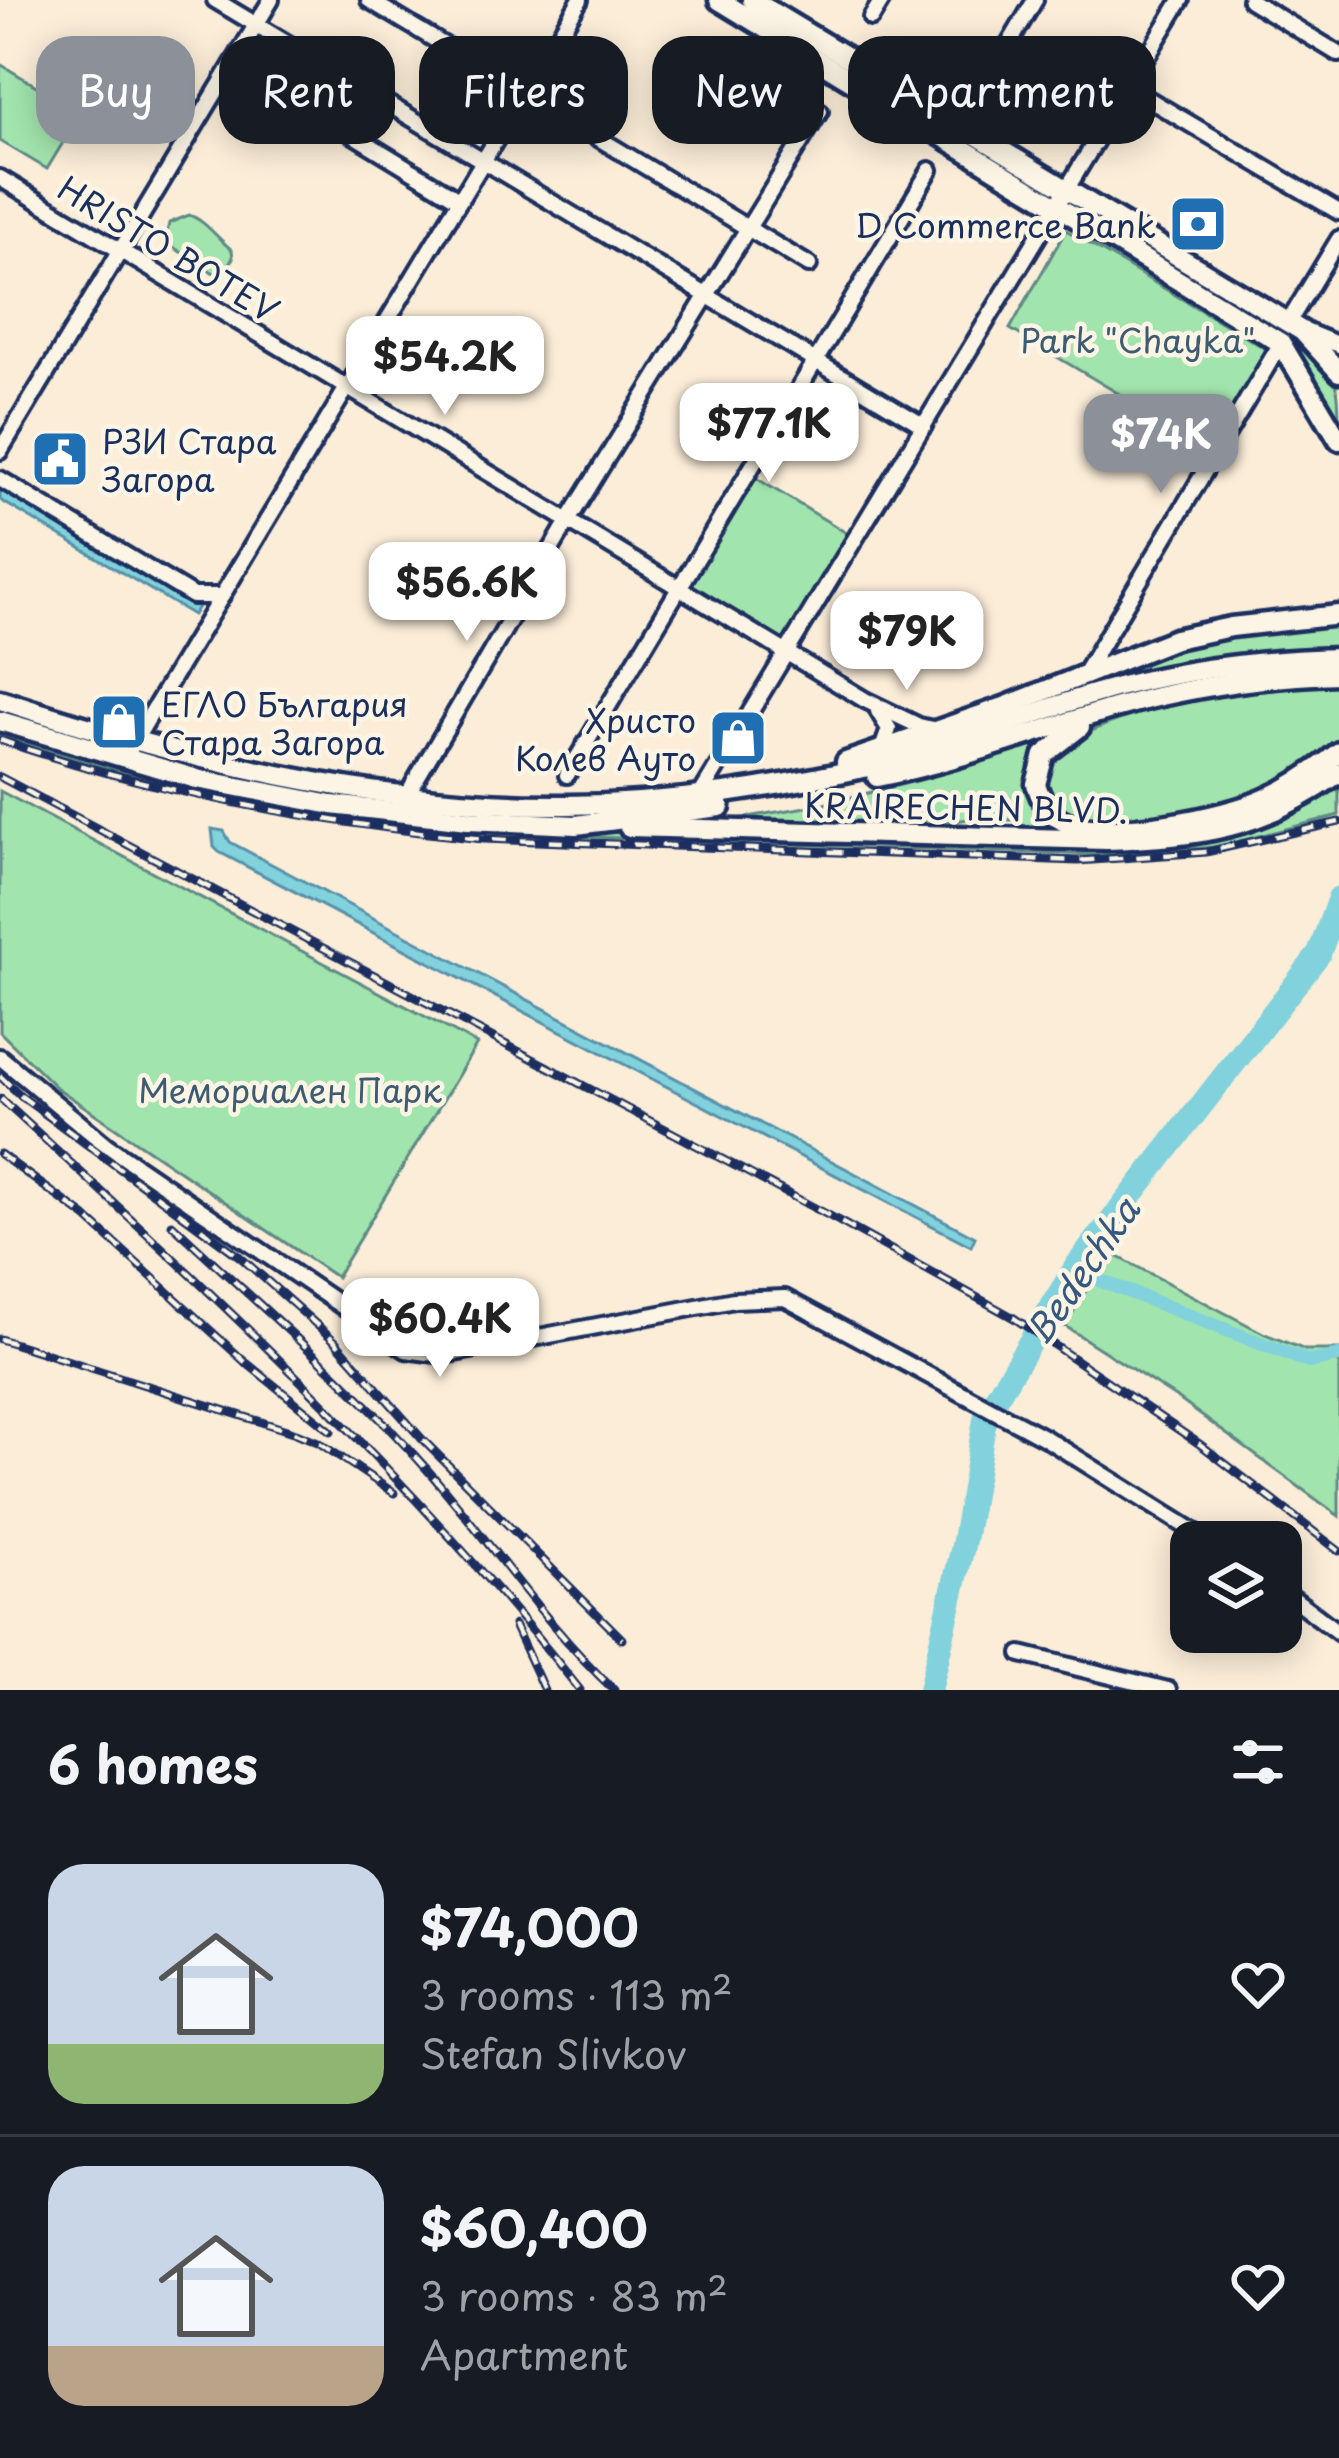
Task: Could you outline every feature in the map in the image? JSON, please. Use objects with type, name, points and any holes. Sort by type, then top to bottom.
[{"type":"main road","points":[[718,0],[840,63],[1061,198],[1281,344],[1339,440]]},
{"type":"main road","points":[[752,0],[840,63]]},
{"type":"main road","points":[[1061,198],[1292,325],[1339,372]]},
{"type":"main road","points":[[1309,617],[1339,599]]},
{"type":"main road","points":[[776,787],[1175,639],[1339,615]]},
{"type":"main road","points":[[0,721],[129,750],[262,772],[408,793],[568,805],[776,787],[923,753],[1099,692],[1339,658]]},
{"type":"main road","points":[[0,700],[197,779],[332,805],[467,820],[576,825],[789,797],[914,770],[1206,679],[1339,674]]},
{"type":"main road","name":"KRAIRECHEN BLVD.","points":[[1122,706],[1068,734],[1044,755],[1036,784],[1041,800],[1065,822],[1126,827],[1210,818],[1264,800],[1339,752]]},
{"type":"main road","name":"KRAIRECHEN BLVD.","points":[[576,825],[1170,838],[1261,819],[1339,773]]},
{"type":"street","points":[[215,0],[924,426]]},
{"type":"street","points":[[249,36],[272,0]]},
{"type":"street","points":[[369,0],[428,36]]},
{"type":"street","points":[[559,36],[580,0]]},
{"type":"street","points":[[872,17],[882,0]]},
{"type":"street","points":[[1013,36],[1035,0]]},
{"type":"street","points":[[1156,41],[1181,0]]},
{"type":"street","points":[[1250,0],[1339,53]]},
{"type":"street","points":[[0,451],[219,87]]},
{"type":"street","points":[[1156,104],[1339,212]]},
{"type":"street","points":[[368,144],[460,200]]},
{"type":"street","points":[[129,750],[493,144]]},
{"type":"street","points":[[608,144],[809,265]]},
{"type":"street","points":[[408,793],[568,520],[800,144]]},
{"type":"street","points":[[699,797],[1094,144]]},
{"type":"street","points":[[566,775],[930,170]]},
{"type":"street","name":"HRISTO BOTEV","points":[[0,178],[865,700],[937,730]]},
{"type":"street","points":[[1339,238],[1292,325],[1339,345]]},
{"type":"street","points":[[1084,674],[1281,344]]},
{"type":"street","points":[[0,479],[193,596],[222,596]]},
{"type":"street","points":[[865,700],[889,724],[882,749]]},
{"type":"street","points":[[0,1057],[125,1159],[391,1342],[417,1354],[444,1355],[769,1297],[785,1298],[1003,1415],[1177,1521]]},
{"type":"street","points":[[1302,1605],[1339,1633]]},
{"type":"street","points":[[1021,1654],[1168,1690]]},
{"type":"green space","points":[[0,64],[36,86],[36,144],[62,144],[47,169],[0,141]]},
{"type":"green space","points":[[1074,202],[1291,332],[1331,372],[1338,393],[1339,426],[1289,350],[1073,206]]},
{"type":"green space","points":[[189,215],[232,250],[233,258],[224,270],[214,273],[165,242],[169,223]]},
{"type":"green space","name":"Park \"Chayka\"","points":[[1066,230],[1266,349],[1210,448],[1010,329]]},
{"type":"green space","points":[[756,478],[853,537],[786,646],[689,588]]},
{"type":"green space","points":[[1339,621],[1339,650],[1009,710],[1178,645]]},
{"type":"green space","points":[[1339,683],[1339,742],[1302,770],[1261,791],[1184,814],[1118,822],[1066,812],[1051,797],[1048,768],[1070,743],[1110,723],[1215,696]]},
{"type":"green space","points":[[0,727],[206,790],[332,813],[553,831],[1100,845],[1193,843],[1245,834],[1339,784],[1339,815],[1217,847],[1096,855],[455,832],[282,808],[168,784],[0,735]]},
{"type":"green space","points":[[1047,739],[1029,766],[1030,797],[1043,817],[1066,829],[1095,835],[1026,832],[1013,820],[969,819],[894,829],[707,824],[824,804],[924,779]]},
{"type":"green space","points":[[1320,780],[1246,815],[1178,831],[1139,834],[1223,820]]},
{"type":"green space","name":"Мемориален Парк","points":[[0,791],[477,1044],[336,1277],[57,1088],[0,1032]]},
{"type":"green space","points":[[1109,1252],[1265,1334],[1305,1350],[1339,1350],[1339,1516],[1180,1400],[1065,1326]]},
{"type":"water","points":[[0,486],[199,605],[193,615],[0,500]]},
{"type":"water","points":[[212,829],[224,831],[230,842],[975,1237],[971,1246],[219,852]]},
{"type":"waterway","name":"Bedechka","points":[[930,1690],[963,1546],[986,1414],[1077,1265],[1319,954],[1339,898]]},
{"type":"waterway","points":[[1101,1281],[1309,1362],[1339,1356]]},
{"type":"railway","points":[[0,740],[118,776],[238,804],[483,839],[1078,861],[1206,852],[1339,822]]},
{"type":"railway","points":[[0,777],[1014,1318],[1201,1445],[1339,1551]]},
{"type":"railway","points":[[0,1076],[239,1256],[335,1341],[422,1439],[622,1639]]},
{"type":"railway","points":[[1,1099],[228,1311],[375,1457],[446,1532],[580,1690]]},
{"type":"railway","points":[[0,1154],[86,1217],[244,1361],[331,1431]]},
{"type":"railway","points":[[172,1224],[395,1434],[563,1637],[614,1690]]},
{"type":"railway","points":[[0,1339],[296,1433],[318,1442],[394,1493]]},
{"type":"railway","points":[[514,1625],[544,1690]]},
{"type":"place","name":"D Commerce Bank","points":[[1198,224]]},
{"type":"place","name":"РЗИ Стара Загора","points":[[60,459]]},
{"type":"place","name":"ЕГЛО България Стара Загора","points":[[119,722]]},
{"type":"place","name":"Христо Колев Ауто","points":[[738,738]]}]
